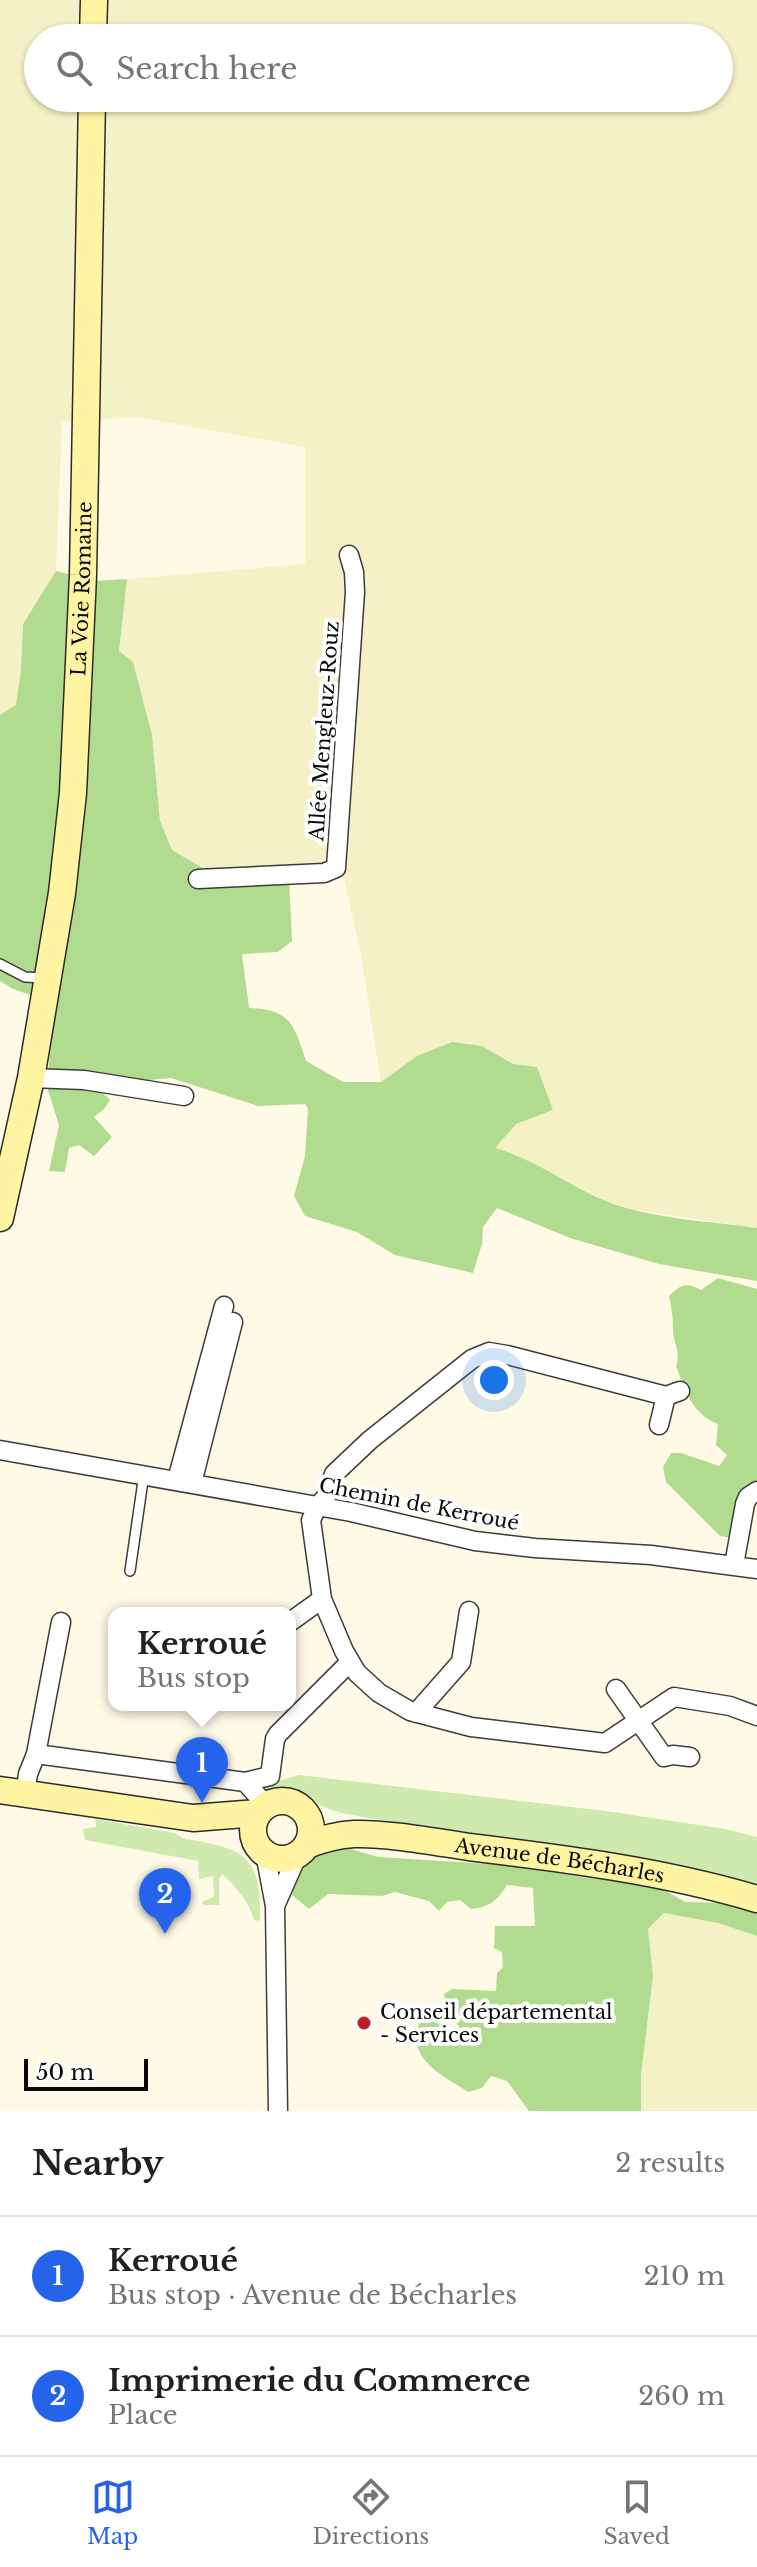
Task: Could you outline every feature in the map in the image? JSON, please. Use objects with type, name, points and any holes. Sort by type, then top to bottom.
[{"type":"street","points":[[93,24],[94,0]]},
{"type":"street","name":"La Voie Romaine","points":[[0,1218],[31,1078],[48,978],[62,893],[74,777],[83,575],[92,112]]},
{"type":"street","name":"Allée Mengleuz-Rouz","points":[[198,879],[324,873],[336,868],[355,592],[349,555]]},
{"type":"street","points":[[31,1078],[84,1080],[184,1096]]},
{"type":"street","points":[[184,1481],[228,1314]]},
{"type":"street","points":[[659,1425],[673,1393],[507,1355],[480,1354],[355,1452],[334,1474],[326,1497],[311,1520],[322,1599],[350,1662],[364,1680],[379,1693],[416,1713],[471,1727],[605,1743],[674,1697],[730,1706],[757,1716]]},
{"type":"street","name":"Chemin de Kerroué","points":[[0,1450],[184,1481],[475,1541],[651,1555],[757,1569]]},
{"type":"street","points":[[734,1565],[745,1504],[748,1497],[757,1491]]},
{"type":"street","points":[[296,1618],[322,1599]]},
{"type":"street","points":[[416,1713],[461,1662],[469,1611]]},
{"type":"street","points":[[61,1622],[36,1754],[28,1774],[12,1796],[193,1818],[262,1809],[289,1801],[308,1815],[312,1830],[275,1906]]},
{"type":"street","points":[[36,1754],[245,1782],[270,1776],[278,1734],[350,1662]]},
{"type":"street","points":[[616,1689],[664,1757],[690,1757]]},
{"type":"street","points":[[245,1782],[262,1809]]},
{"type":"street","points":[[262,1809],[253,1829],[275,1906],[278,2111]]},
{"type":"street","name":"Avenue de Bécharles","points":[[308,1815],[358,1834],[611,1866],[690,1881],[757,1899]]},
{"type":"street","points":[[193,1818],[281,1859],[302,1850]]},
{"type":"street","name":"Avenue de Bécharles","points":[[302,1850],[330,1838],[358,1834]]},
{"type":"lane","points":[[0,964],[25,977],[48,978]]},
{"type":"lane","points":[[130,1571],[144,1474]]},
{"type":"shaded area","points":[[0,0],[757,0],[757,1228],[635,1210],[604,1200],[515,1154],[494,1148],[516,1124],[553,1110],[537,1067],[513,1064],[482,1046],[452,1042],[417,1056],[381,1082],[360,950],[341,866],[206,870],[172,850],[160,821],[152,735],[133,663],[119,651],[127,579],[305,564],[305,447],[137,417],[62,422],[56,571],[23,624],[16,705],[0,715]]},
{"type":"shaded area","points":[[664,1913],[718,1923],[757,1936],[757,2111],[641,2111],[641,2075],[653,1976],[648,1929]]},
{"type":"green space","points":[[56,571],[95,581],[127,579],[119,651],[133,662],[152,735],[160,821],[172,850],[206,870],[289,878],[292,941],[278,952],[242,954],[249,1008],[274,1012],[289,1021],[306,1061],[343,1082],[381,1082],[417,1056],[452,1042],[482,1046],[513,1064],[537,1067],[553,1110],[516,1124],[495,1148],[623,1207],[660,1216],[757,1228],[757,1281],[659,1264],[570,1238],[497,1208],[483,1227],[482,1244],[473,1273],[395,1255],[357,1232],[305,1216],[294,1196],[305,1156],[308,1109],[305,1104],[258,1106],[171,1078],[93,1085],[110,1100],[94,1117],[112,1137],[94,1156],[79,1145],[69,1148],[65,1172],[49,1171],[59,1125],[47,1087],[54,1003],[13,989],[0,981],[0,715],[16,705],[23,624]]},
{"type":"green space","points":[[718,1278],[757,1289],[757,1486],[731,1538],[720,1536],[666,1482],[663,1467],[671,1453],[681,1453],[719,1466],[727,1455],[716,1445],[718,1424],[695,1407],[676,1366],[678,1352],[669,1296],[684,1286],[701,1290]]},
{"type":"green space","points":[[299,1775],[606,1811],[725,1829],[757,1837],[757,1884],[662,1863],[357,1816],[329,1809],[290,1791],[263,1791],[265,1785]]},
{"type":"green space","points":[[95,1819],[175,1833],[182,1838],[234,1851],[252,1867],[257,1880],[260,1921],[254,1920],[241,1895],[222,1874],[219,1879],[219,1905],[204,1905],[202,1902],[214,1897],[213,1876],[199,1879],[198,1861],[85,1840],[83,1829],[96,1827]]},
{"type":"green space","points":[[337,1845],[378,1857],[506,1865],[657,1886],[685,1902],[724,1903],[757,1914],[757,1936],[718,1923],[664,1913],[648,1929],[653,1976],[641,2075],[641,2111],[529,2111],[507,2081],[491,2076],[482,2088],[468,2092],[444,2077],[423,2057],[416,2037],[422,2016],[468,2037],[447,2012],[444,1994],[452,1989],[496,1991],[497,1973],[503,1967],[502,1952],[494,1948],[495,1926],[535,1926],[533,1888],[507,1885],[492,1902],[471,1909],[460,1900],[447,1902],[439,1911],[429,1901],[395,1892],[382,1896],[328,1894],[309,1909],[292,1895],[299,1875],[307,1862],[318,1853]]},
{"type":"place","name":"Kerroué","points":[[202,1803]]},
{"type":"place","name":"Imprimerie du Commerce","points":[[165,1934]]},
{"type":"place","name":"Conseil départemental - Services","points":[[364,2023]]}]
